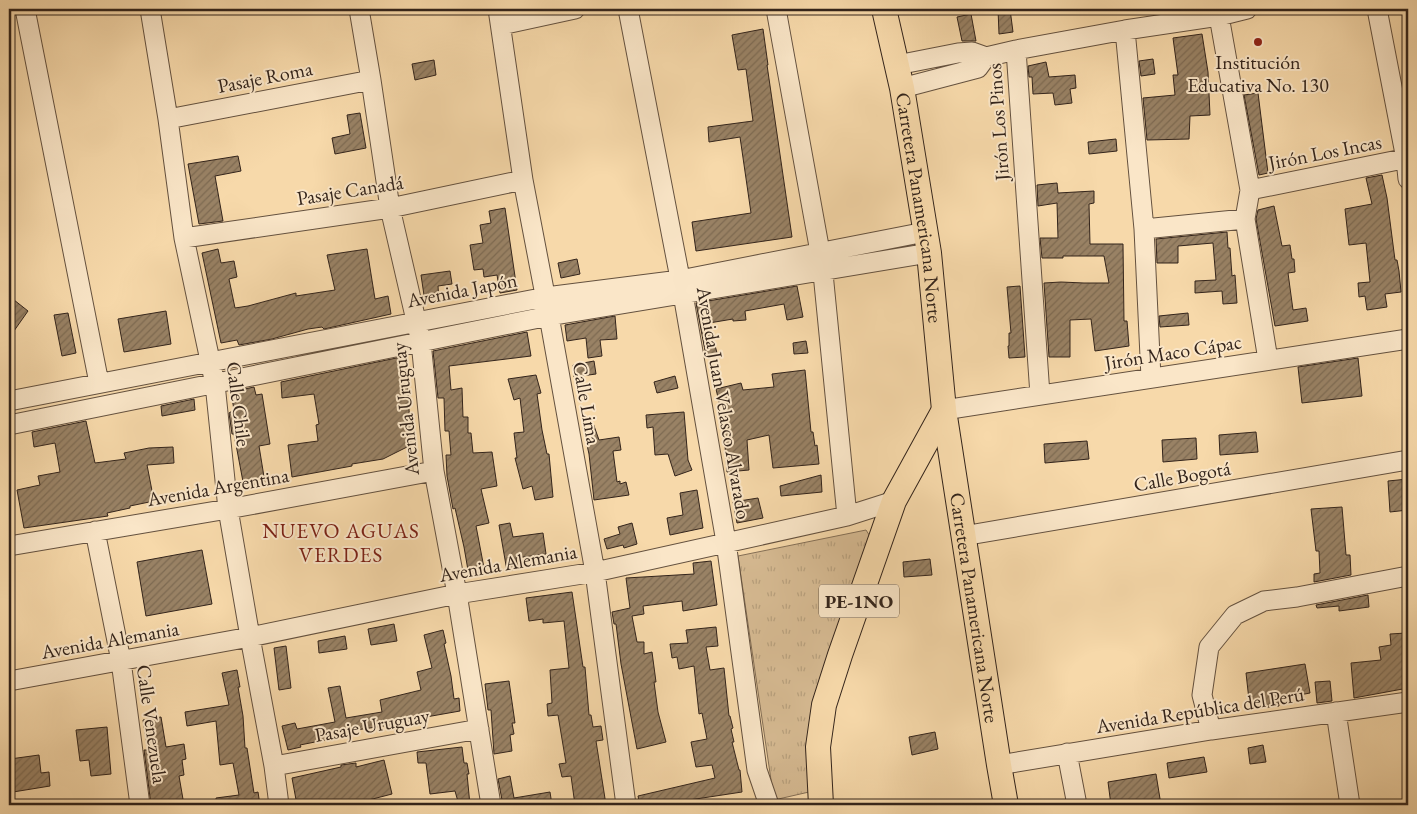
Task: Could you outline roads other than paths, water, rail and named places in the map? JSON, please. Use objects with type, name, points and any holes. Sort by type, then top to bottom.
[{"type":"main road","name":"Carretera Panamericana Norte","points":[[884,9],[900,76],[927,242],[944,410],[1006,805]]},
{"type":"main road","name":"PE-1NO","points":[[817,805],[818,747],[824,706],[840,655],[894,502],[944,410]]},
{"type":"street","points":[[25,9],[99,383]]},
{"type":"street","name":"Calle Chile","points":[[150,9],[168,119],[184,238],[216,384],[228,509],[274,766],[278,805]]},
{"type":"street","name":"Avenida Uruguay","points":[[359,9],[372,80],[390,208],[421,342],[434,471],[457,594],[491,805]]},
{"type":"street","points":[[500,17],[575,9]]},
{"type":"street","name":"Avenida Juan Velasco Alvarado","points":[[628,9],[682,287],[726,542],[758,770],[768,805]]},
{"type":"street","points":[[776,9],[821,261],[848,516]]},
{"type":"street","name":"Jirón Los Pinos","points":[[1040,395],[1016,50],[1125,30],[1219,16],[1247,9]]},
{"type":"street","points":[[1377,9],[1407,159],[1408,178]]},
{"type":"street","points":[[1219,16],[1250,190],[1245,219],[1268,360]]},
{"type":"street","name":"Calle Lima","points":[[500,17],[523,180],[546,297],[594,572],[626,805]]},
{"type":"street","points":[[1125,30],[1144,230],[1151,378]]},
{"type":"street","points":[[900,76],[978,68],[986,57],[1016,50]]},
{"type":"street","name":"Pasaje Roma","points":[[168,119],[372,80]]},
{"type":"street","name":"Jirón Los Incas","points":[[1250,190],[1407,159]]},
{"type":"street","name":"Pasaje Canadá","points":[[184,238],[390,208],[523,180]]},
{"type":"street","points":[[1144,230],[1245,219]]},
{"type":"street","points":[[9,425],[549,316],[682,287],[927,242]]},
{"type":"street","name":"Avenida Japón","points":[[9,401],[546,297],[682,287]]},
{"type":"street","name":"Jirón Maco Cápac","points":[[944,410],[1408,339]]},
{"type":"street","name":"Calle Bogotá","points":[[963,536],[1408,460]]},
{"type":"street","name":"Avenida Argentina","points":[[9,546],[228,509],[434,471]]},
{"type":"street","name":"Avenida Alemania","points":[[9,680],[122,662],[457,594],[594,572],[848,516],[894,502]]},
{"type":"street","name":"Calle Venezuela","points":[[95,531],[122,662],[140,805]]},
{"type":"street","points":[[1211,730],[1202,694],[1209,647],[1235,615],[1264,601],[1297,597],[1408,576]]},
{"type":"street","name":"Avenida República del Perú","points":[[999,765],[1211,730],[1408,702]]},
{"type":"street","points":[[1336,712],[1350,805]]},
{"type":"street","name":"Pasaje Uruguay","points":[[274,766],[479,729]]},
{"type":"street","points":[[1067,754],[1076,805]]},
{"type":"place","name":"Institución Educativa No. 130","points":[[1258,42]]},
{"type":"district","name":"NUEVO AGUAS VERDES","points":[[341,542]]}]
